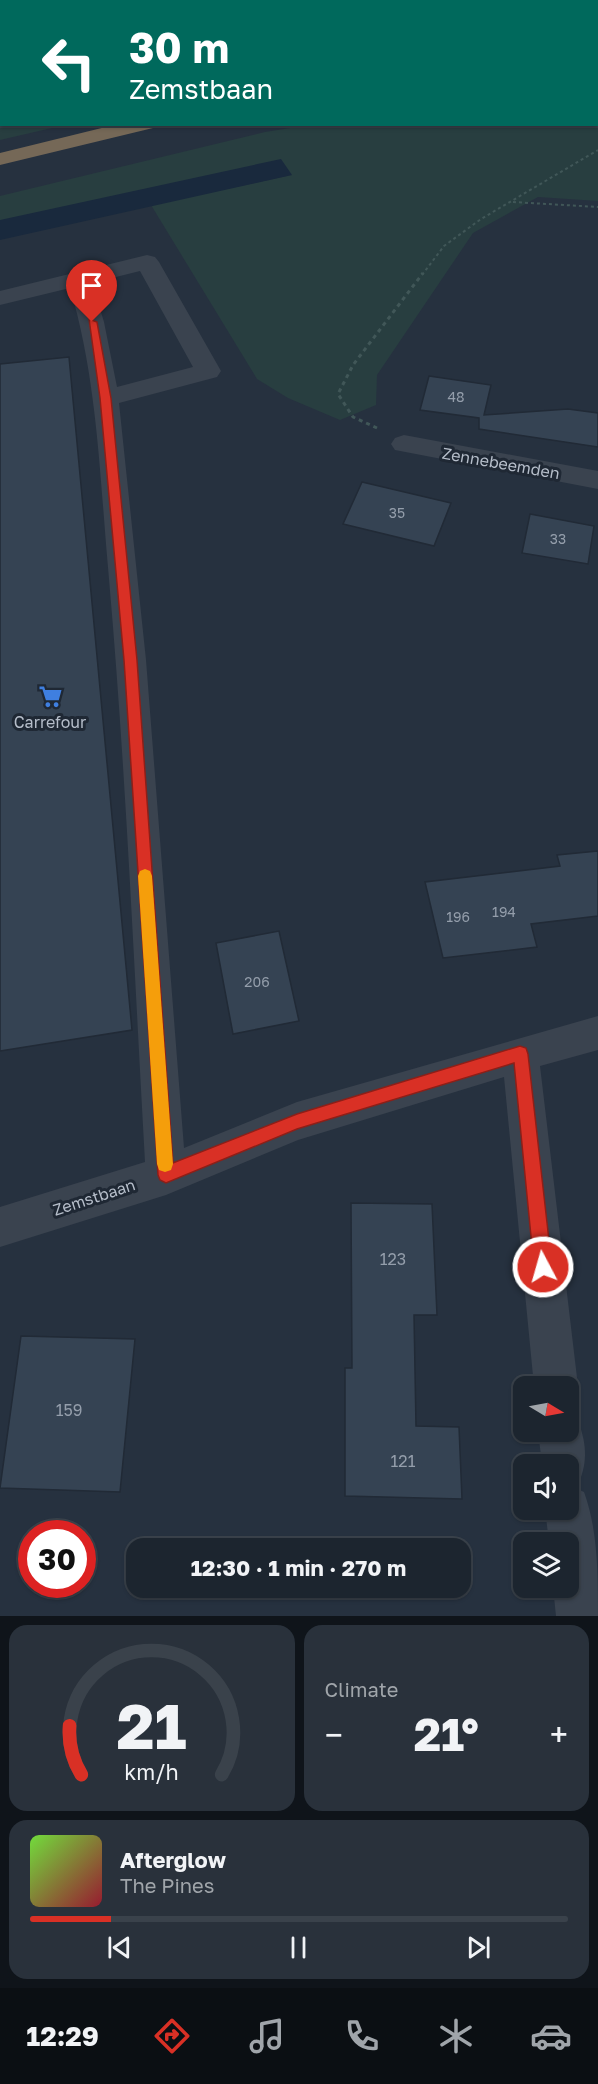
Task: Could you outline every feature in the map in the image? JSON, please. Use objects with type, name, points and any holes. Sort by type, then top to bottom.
[{"type":"highway","points":[[0,159],[138,126]]},
{"type":"street","points":[[0,298],[147,262],[208,370],[106,398]]},
{"type":"street","points":[[79,279],[92,322],[106,398],[131,660],[166,1175]]},
{"type":"street","name":"Zennebeemden","points":[[404,444],[598,480]]},
{"type":"street","name":"Zemstbaan","points":[[0,1227],[166,1175],[297,1121],[598,1033]]},
{"type":"street","points":[[520,1054],[555,1376]]},
{"type":"street","points":[[569,1520],[580,1616]]},
{"type":"path","points":[[404,444],[401,436],[365,424],[346,412],[338,394],[353,365],[444,246],[481,219],[598,150]]},
{"type":"path","points":[[512,202],[598,207]]},
{"type":"green space","points":[[0,126],[61,126],[0,140]]},
{"type":"green space","points":[[303,126],[598,126],[598,201],[538,197],[473,233],[377,375],[376,405],[340,420],[288,398],[257,379],[151,205],[292,175],[0,221],[0,196],[265,132]]},
{"type":"water","points":[[281,159],[292,175],[0,240],[0,220]]},
{"type":"building","name":"Carrefour","points":[[69,357],[132,1030],[0,1051],[0,364]]},
{"type":"building","points":[[429,376],[491,385],[484,415],[568,409],[598,413],[598,447],[479,429],[479,418],[420,410]]},
{"type":"building","points":[[362,482],[451,503],[434,546],[343,524]]},
{"type":"building","points":[[530,514],[594,526],[588,564],[522,553]]},
{"type":"building","points":[[598,851],[598,916],[531,924],[537,947],[443,958],[425,882],[560,866],[557,855]]},
{"type":"building","points":[[279,931],[299,1021],[233,1034],[216,943]]},
{"type":"building","points":[[351,1203],[432,1204],[437,1315],[414,1315],[416,1426],[459,1427],[462,1499],[345,1496],[345,1368],[352,1368]]},
{"type":"building","points":[[21,1336],[135,1339],[120,1492],[0,1488]]},
{"type":"slow traffic","points":[[145,876],[165,1164]]},
{"type":"place","name":"Carrefour","points":[[50,697]]},
{"type":"route","points":[[92,322],[106,398],[131,660],[166,1175],[297,1121],[520,1054],[543,1267]]}]
